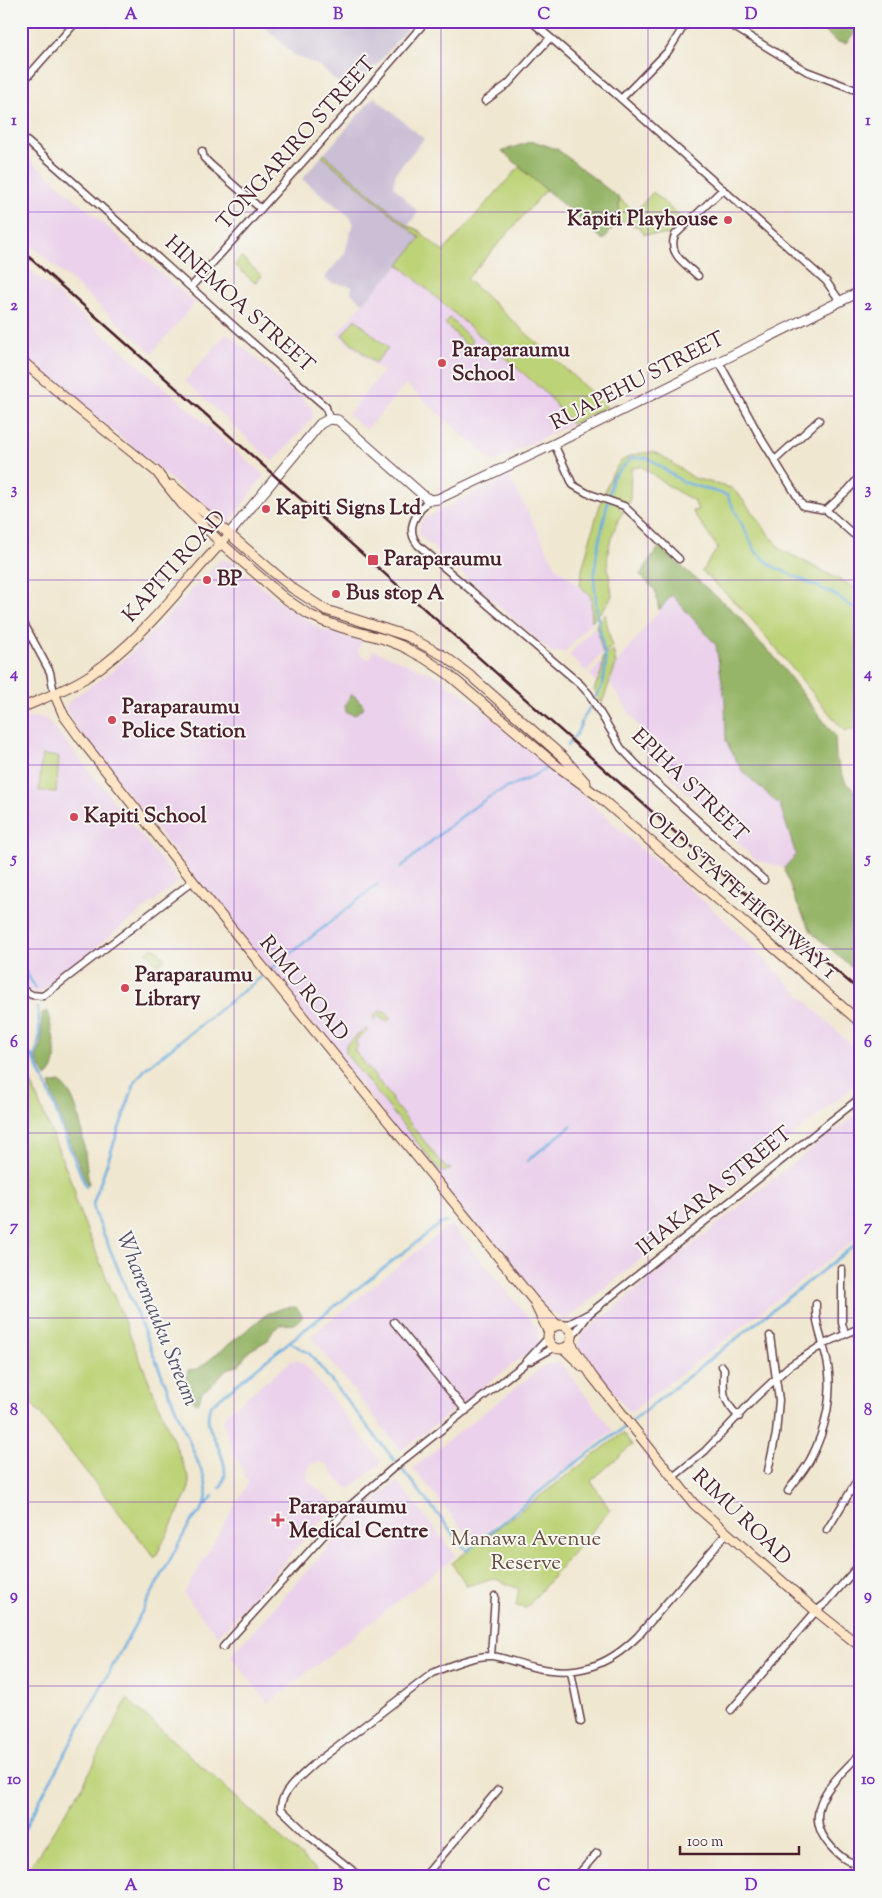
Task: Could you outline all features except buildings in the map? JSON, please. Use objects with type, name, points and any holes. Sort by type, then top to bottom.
[{"type":"main road","points":[[21,360],[77,408],[155,470]]},
{"type":"main road","name":"OLD STATE HIGHWAY 1","points":[[155,470],[292,588],[317,606],[407,636],[427,645],[463,670],[560,754],[598,796]]},
{"type":"main road","name":"OLD STATE HIGHWAY 1","points":[[155,470],[182,504],[266,584],[298,608],[333,625],[364,632],[402,646],[442,670],[552,763],[598,796],[861,1023]]},
{"type":"main road","name":"KAPITI ROAD","points":[[21,708],[88,677],[110,660],[150,622],[229,534]]},
{"type":"main road","name":"RIMU ROAD","points":[[54,693],[64,716],[78,735],[258,961],[534,1301],[561,1326],[569,1329],[565,1344]]},
{"type":"main road","name":"RIMU ROAD","points":[[534,1301],[549,1336],[565,1344],[694,1504],[816,1611],[861,1647]]},
{"type":"main road","points":[[549,1336],[554,1327],[561,1326]]},
{"type":"street","points":[[21,84],[77,21]]},
{"type":"street","name":"TONGARIRO STREET","points":[[191,287],[426,21]]},
{"type":"street","points":[[531,21],[826,281],[840,301]]},
{"type":"street","points":[[621,99],[669,50],[687,21]]},
{"type":"street","points":[[724,21],[806,71],[861,92]]},
{"type":"street","points":[[486,101],[502,90],[550,38]]},
{"type":"street","name":"HINEMOA STREET","points":[[21,136],[326,407],[329,419]]},
{"type":"street","points":[[202,151],[204,158],[211,165],[261,209]]},
{"type":"street","points":[[698,276],[674,253],[672,242],[675,235],[723,189]]},
{"type":"street","name":"RUAPEHU STREET","points":[[429,499],[441,498],[554,444],[861,291]]},
{"type":"street","points":[[719,362],[803,506],[826,510],[853,534],[861,536]]},
{"type":"street","points":[[329,419],[338,420],[429,499]]},
{"type":"street","name":"KAPITI ROAD","points":[[229,534],[320,424],[329,419]]},
{"type":"street","points":[[775,460],[819,420]]},
{"type":"street","points":[[554,444],[573,485],[587,493],[620,504],[679,559]]},
{"type":"street","points":[[826,510],[861,475]]},
{"type":"street","name":"EPIHA STREET","points":[[429,499],[412,525],[414,540],[589,694],[621,748],[644,772],[764,880]]},
{"type":"street","points":[[21,618],[50,672],[54,693]]},
{"type":"street","points":[[21,989],[32,995],[43,996],[193,880]]},
{"type":"street","name":"IHAKARA STREET","points":[[523,1364],[565,1344],[590,1313],[861,1097]]},
{"type":"street","points":[[842,1268],[842,1323],[845,1334]]},
{"type":"street","points":[[788,1491],[809,1462],[820,1439],[829,1398],[826,1356],[816,1320],[816,1304]]},
{"type":"street","name":"IHAKARA STREET","points":[[561,1326],[590,1313]]},
{"type":"street","points":[[394,1322],[466,1411]]},
{"type":"street","points":[[673,1477],[705,1452],[754,1399],[788,1367],[822,1345],[861,1327]]},
{"type":"street","name":"IHAKARA STREET","points":[[223,1647],[351,1505],[392,1469],[523,1364],[549,1336]]},
{"type":"street","points":[[768,1471],[776,1434],[780,1400],[779,1387],[775,1378],[770,1336]]},
{"type":"street","points":[[722,1366],[724,1397],[738,1417]]},
{"type":"street","points":[[826,1530],[861,1474]]},
{"type":"street","points":[[361,1877],[280,1810],[281,1800],[296,1780],[314,1764],[433,1673],[447,1666],[491,1656],[536,1668],[571,1672],[597,1664],[622,1651],[638,1636],[727,1533]]},
{"type":"street","points":[[731,1710],[816,1611],[826,1603],[861,1563]]},
{"type":"street","points":[[491,1656],[495,1596]]},
{"type":"street","points":[[571,1672],[582,1722]]},
{"type":"street","points":[[861,1753],[835,1780],[823,1796],[817,1810],[817,1822],[825,1841],[853,1864],[861,1864]]},
{"type":"street","points":[[424,1877],[498,1790]]},
{"type":"street","points":[[576,1877],[596,1853]]},
{"type":"shaded area","points":[[259,21],[413,21],[352,95],[320,66],[294,55]]},
{"type":"shaded area","points":[[374,97],[424,139],[396,172],[393,186],[418,212],[408,226],[324,154]]},
{"type":"shaded area","points":[[21,152],[195,303],[152,353],[21,236]]},
{"type":"shaded area","points":[[322,156],[420,238],[399,265],[363,303],[351,293],[352,286],[331,283],[324,278],[345,253],[353,222],[349,216],[302,179]]},
{"type":"shaded area","points":[[21,262],[264,475],[228,524],[220,524],[163,472],[21,353]]},
{"type":"shaded area","name":"Paraparaumu School","points":[[399,265],[547,394],[571,424],[493,462],[406,384],[366,430],[348,414],[383,372],[337,334]]},
{"type":"shaded area","points":[[227,333],[312,408],[313,418],[273,462],[185,381]]},
{"type":"shaded area","points":[[509,476],[556,567],[591,596],[592,621],[565,652],[551,652],[418,534],[421,520]]},
{"type":"shaded area","points":[[220,560],[229,561],[283,604],[322,630],[362,641],[358,651],[364,657],[370,659],[373,650],[442,678],[448,686],[457,690],[477,705],[562,776],[641,849],[711,907],[861,1055],[861,1080],[567,1319],[551,1313],[459,1209],[78,730],[65,707],[73,698],[110,673],[143,642]]},
{"type":"shaded area","points":[[672,594],[716,646],[725,700],[726,741],[742,771],[780,805],[796,855],[784,868],[755,859],[674,780],[610,683],[616,664]]},
{"type":"shaded area","points":[[596,625],[602,653],[587,672],[569,655]]},
{"type":"shaded area","points":[[604,659],[602,670],[596,683],[590,675]]},
{"type":"shaded area","name":"Kapiti School","points":[[31,717],[45,718],[178,882],[37,994],[21,988],[21,722]]},
{"type":"shaded area","points":[[861,1112],[861,1235],[630,1413],[578,1347],[582,1334],[823,1139]]},
{"type":"shaded area","points":[[451,1224],[538,1329],[538,1345],[401,1451],[311,1336]]},
{"type":"shaded area","points":[[297,1359],[306,1366],[382,1462],[350,1489],[334,1476],[327,1464],[319,1462],[311,1464],[307,1472],[308,1481],[330,1499],[334,1506],[218,1636],[184,1594],[248,1483],[223,1424],[223,1419],[227,1413],[290,1362]]},
{"type":"shaded area","points":[[560,1362],[613,1431],[473,1542],[413,1468],[545,1365]]},
{"type":"shaded area","points":[[397,1481],[456,1556],[268,1703],[231,1656],[346,1527]]},
{"type":"green space","points":[[811,21],[861,21],[861,25],[846,43],[838,42]]},
{"type":"green space","points":[[533,141],[557,149],[619,198],[619,221],[603,240],[502,151]]},
{"type":"green space","points":[[324,154],[408,226],[418,230],[443,252],[519,167],[546,190],[467,279],[607,407],[571,424],[547,394],[399,265],[420,238],[322,156]]},
{"type":"green space","points":[[653,192],[682,219],[668,235],[644,234],[639,227],[619,221],[619,198],[635,212]]},
{"type":"green space","points":[[241,257],[262,276],[255,283],[235,265]]},
{"type":"green space","points":[[450,318],[473,341],[467,346],[445,323]]},
{"type":"green space","points":[[355,319],[388,348],[375,363],[342,335]]},
{"type":"green space","points":[[652,452],[659,454],[694,478],[731,488],[739,495],[780,549],[861,591],[861,729],[844,731],[748,615],[702,571],[718,548],[692,511],[698,510],[694,501],[670,487],[641,466],[631,469],[630,501],[629,504],[621,500],[619,508],[624,512],[617,522],[608,551],[607,558],[612,596],[592,621],[591,597],[580,585],[593,528],[604,494],[616,467],[623,460],[633,455]]},
{"type":"green space","points":[[659,547],[739,616],[755,638],[772,654],[835,736],[836,758],[846,783],[861,797],[861,975],[812,933],[795,900],[784,868],[796,855],[780,805],[742,771],[726,741],[725,700],[716,645],[672,595],[659,610],[655,590],[640,575]]},
{"type":"green space","points":[[605,614],[612,647],[603,654],[596,625]]},
{"type":"green space","points":[[613,650],[616,664],[602,703],[594,690],[602,670],[603,657]]},
{"type":"green space","points":[[352,694],[364,707],[355,715],[346,712],[345,705]]},
{"type":"green space","points":[[42,755],[59,757],[56,792],[39,791]]},
{"type":"green space","points":[[152,947],[156,948],[165,959],[157,965],[147,952]]},
{"type":"green space","points":[[47,1011],[55,1046],[55,1055],[54,1064],[46,1077],[36,1059],[41,1046],[42,1013]]},
{"type":"green space","points":[[380,1011],[386,1013],[391,1018],[387,1022],[377,1015],[374,1020],[374,1015]]},
{"type":"green space","points":[[365,1029],[368,1030],[355,1041],[358,1046],[354,1050],[392,1098],[391,1100],[446,1168],[451,1169],[444,1172],[439,1170],[346,1054],[346,1045]]},
{"type":"green space","points":[[21,1066],[25,1068],[75,1191],[75,1201],[189,1479],[189,1488],[185,1498],[155,1558],[21,1390]]},
{"type":"green space","points":[[60,1082],[70,1094],[78,1114],[89,1184],[87,1184],[53,1097],[50,1084]]},
{"type":"green space","points":[[296,1307],[303,1316],[295,1324],[281,1325],[272,1331],[268,1340],[249,1351],[238,1366],[226,1369],[213,1384],[202,1392],[199,1401],[195,1404],[186,1380],[188,1370],[198,1369],[267,1314],[283,1308]]},
{"type":"green space","name":"Manawa Avenue Reserve","points":[[623,1433],[632,1445],[591,1481],[610,1510],[526,1608],[516,1606],[519,1589],[493,1578],[467,1586],[452,1563]]},
{"type":"green space","points":[[127,1699],[318,1871],[319,1877],[22,1877],[81,1789]]},
{"type":"waterway","name":"Wharemauku Stream","points":[[567,746],[577,733],[603,684],[606,663],[597,614],[594,578],[597,552],[613,477],[631,458],[648,458],[683,482],[727,495],[756,552],[772,566],[834,594],[861,613]]},
{"type":"waterway","name":"Wharemauku Stream","points":[[401,867],[471,809],[496,793],[536,775],[548,767]]},
{"type":"waterway","name":"Wharemauku Stream","points":[[21,1837],[190,1523],[200,1513],[207,1497],[204,1477],[95,1213],[93,1204],[135,1082],[146,1068],[377,885]]},
{"type":"waterway","points":[[21,965],[36,988]]},
{"type":"waterway","points":[[34,1057],[39,1039],[38,1008]]},
{"type":"waterway","points":[[21,1051],[32,1056],[35,1061],[48,1089],[86,1187]]},
{"type":"waterway","points":[[527,1161],[571,1126]]},
{"type":"waterway","points":[[220,1488],[224,1481],[225,1473],[222,1457],[209,1426],[210,1406],[440,1224],[447,1222]]},
{"type":"waterway","points":[[632,1421],[861,1240]]},
{"type":"waterway","points":[[289,1342],[309,1353],[467,1551],[570,1467],[628,1425]]},
{"type":"waterway","name":"Wharemauku Stream","points":[[206,1505],[213,1496]]},
{"type":"railway","points":[[21,250],[694,849],[861,992]]},
{"type":"place","name":"Kāpiti Playhouse","points":[[728,220]]},
{"type":"place","name":"Paraparaumu School","points":[[442,363]]},
{"type":"place","name":"Kapiti Signs Ltd","points":[[266,509]]},
{"type":"place","name":"Paraparaumu","points":[[373,560]]},
{"type":"place","name":"BP","points":[[207,580]]},
{"type":"place","name":"Bus stop A","points":[[336,594]]},
{"type":"place","name":"Paraparaumu Police Station","points":[[112,720]]},
{"type":"place","name":"Kapiti School","points":[[74,817]]},
{"type":"place","name":"Paraparaumu Library","points":[[125,988]]},
{"type":"place","name":"Paraparaumu Medical Centre","points":[[278,1520]]}]
